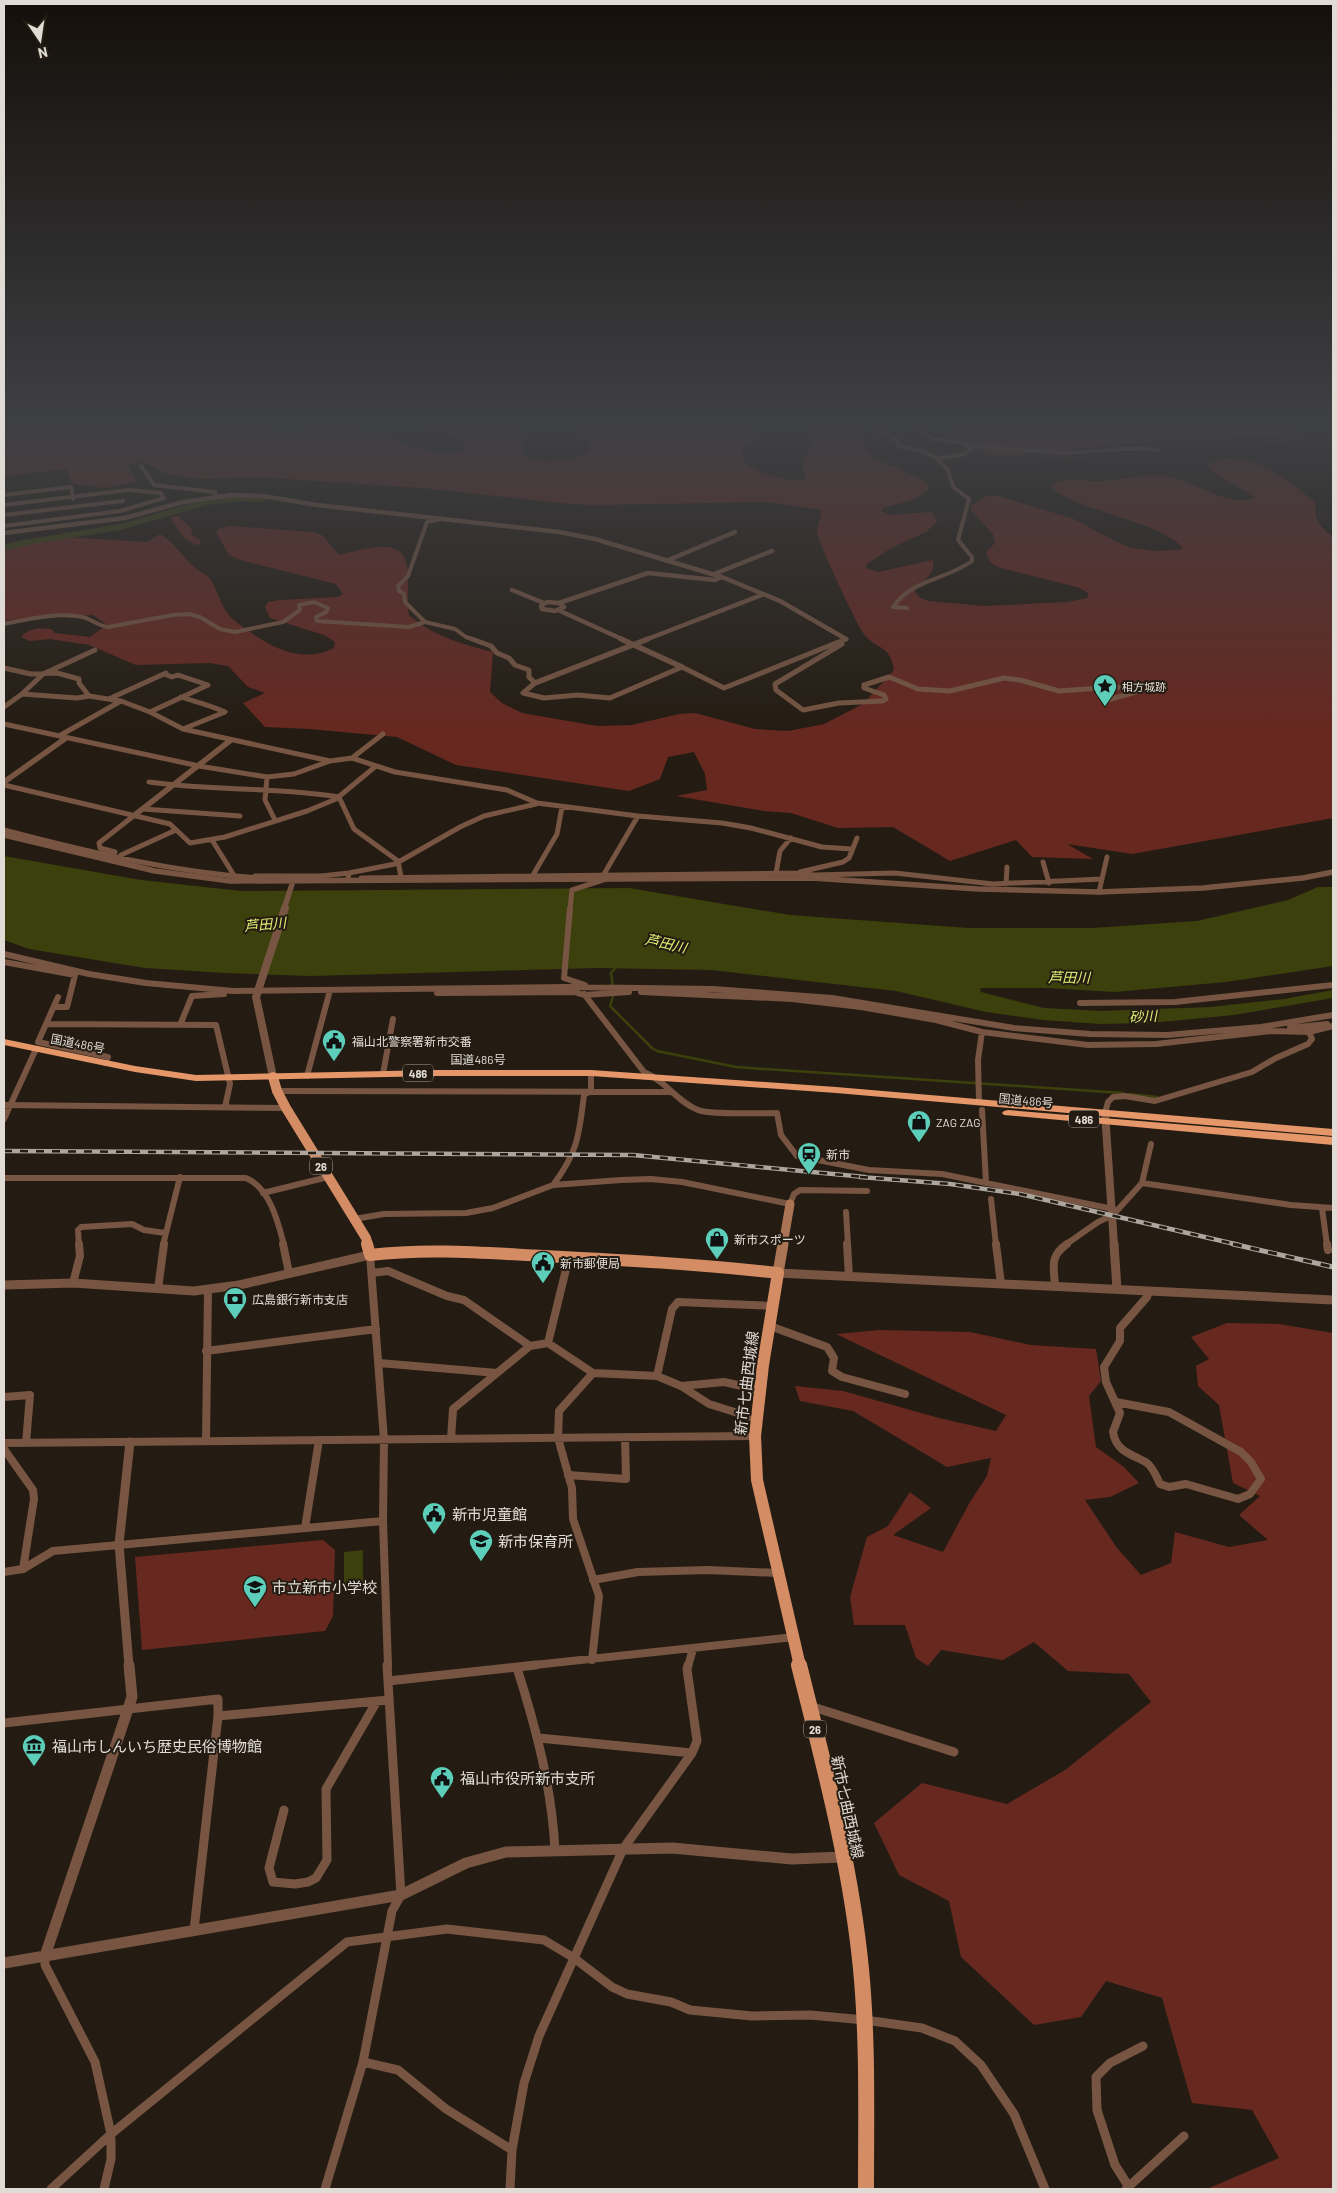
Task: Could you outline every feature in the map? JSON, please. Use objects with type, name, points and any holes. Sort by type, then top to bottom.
[{"type":"highway","name":"国道486号","points":[[4,1042],[196,1078],[382,1074],[591,1073],[655,1076],[836,1090],[1106,1117],[1333,1133]]},
{"type":"highway","name":"国道486号","points":[[1106,1117],[1333,1141]]},
{"type":"main road","name":"26","points":[[273,1077],[277,1091],[286,1108],[366,1238],[370,1255]]},
{"type":"main road","points":[[370,1255],[412,1251],[569,1257],[728,1266],[778,1273],[790,1204]]},
{"type":"main road","name":"新市七曲西城線","points":[[778,1273],[755,1436],[757,1480],[843,1857],[857,1938],[865,2020],[866,2189]]},
{"type":"street","points":[[4,533],[52,527]]},
{"type":"street","points":[[425,527],[408,576],[398,586],[399,591],[404,594],[405,602],[425,622]]},
{"type":"street","points":[[513,527],[578,535],[714,574],[788,605],[846,639]]},
{"type":"street","points":[[908,608],[893,607],[918,584],[963,567],[972,561],[972,558],[958,540],[961,527]]},
{"type":"street","points":[[666,561],[736,532]]},
{"type":"street","points":[[714,574],[772,551]]},
{"type":"street","points":[[512,590],[544,603],[559,603],[648,573],[715,580],[722,577]]},
{"type":"street","points":[[682,667],[610,698],[578,695],[544,698],[523,693],[535,683],[764,594]]},
{"type":"street","points":[[4,624],[26,619],[77,616],[88,617],[96,621],[99,626],[108,627],[173,614],[189,614],[200,617],[220,629],[235,632],[283,622],[300,610],[299,605],[313,601],[328,608],[326,612],[316,617],[317,621],[326,623],[409,626],[425,622],[455,629],[466,637],[491,646],[497,653],[509,658],[510,662],[529,670],[529,677],[535,683]]},
{"type":"street","points":[[544,603],[540,606],[547,611],[558,610],[564,606],[559,603]]},
{"type":"street","points":[[558,610],[724,688],[846,639]]},
{"type":"street","points":[[846,639],[847,641],[776,684],[776,690],[803,710],[839,703],[883,701],[886,699],[884,695],[864,688],[864,685],[889,676],[911,687],[936,691],[966,689],[995,679],[1005,678],[1015,679],[1059,692],[1126,688],[1139,691],[1114,696],[1108,700]]},
{"type":"street","points":[[4,708],[43,674],[96,650]]},
{"type":"street","points":[[4,668],[31,674],[57,673],[79,680],[79,683],[89,696]]},
{"type":"street","points":[[112,698],[165,674],[172,677],[178,675],[208,685],[150,712]]},
{"type":"street","points":[[22,694],[77,698],[89,696],[112,698],[150,712],[183,729],[330,761]]},
{"type":"street","points":[[181,697],[195,702],[203,702],[225,712],[183,729]]},
{"type":"street","points":[[4,784],[63,737],[121,701]]},
{"type":"street","points":[[4,724],[199,766],[267,777],[294,774],[330,761],[352,758],[395,772],[507,790],[537,803],[638,816],[722,823],[791,838],[822,847],[852,849]]},
{"type":"street","points":[[352,758],[383,734]]},
{"type":"street","points":[[141,863],[121,854],[100,848],[99,843],[231,740]]},
{"type":"street","points":[[4,784],[136,814],[170,824],[190,843],[212,840],[307,811],[340,797],[376,766]]},
{"type":"street","points":[[267,777],[263,794],[265,803],[275,820]]},
{"type":"street","points":[[149,782],[172,786],[265,788],[320,793],[340,797]]},
{"type":"street","points":[[340,797],[354,829],[398,861],[401,876]]},
{"type":"street","points":[[4,830],[170,870],[292,882],[348,876],[382,868],[484,816],[537,803]]},
{"type":"street","points":[[533,875],[535,868],[558,833],[562,807]]},
{"type":"street","points":[[143,809],[240,816]]},
{"type":"street","points":[[593,987],[564,978],[572,890],[605,877],[638,816]]},
{"type":"street","points":[[121,854],[176,830]]},
{"type":"street","points":[[4,835],[155,871],[190,877],[230,881],[292,882],[799,873],[843,862],[848,858],[857,838]]},
{"type":"street","points":[[776,873],[780,851],[791,838]]},
{"type":"street","points":[[212,840],[234,877]]},
{"type":"street","points":[[1099,892],[1106,856]]},
{"type":"street","points":[[1043,862],[1049,883]]},
{"type":"street","points":[[1006,884],[1007,867]]},
{"type":"street","points":[[234,877],[573,874],[605,877],[813,877],[978,888],[1099,892],[1222,887],[1303,878],[1333,872]]},
{"type":"street","points":[[799,873],[813,877],[847,873],[895,873],[993,884],[1049,883],[1102,879]]},
{"type":"street","points":[[273,1077],[256,997],[292,882]]},
{"type":"street","points":[[4,954],[89,974],[146,983],[247,991],[566,987],[713,989],[832,998],[1014,1028],[1090,1034],[1167,1035],[1261,1027],[1333,1015]]},
{"type":"street","points":[[4,962],[75,976],[67,1007],[54,1007]]},
{"type":"street","points":[[1080,1003],[1183,1001],[1333,985]]},
{"type":"street","points":[[566,987],[584,995],[644,1072],[655,1076],[671,1092],[699,1110],[777,1113],[781,1135],[797,1156],[869,1170],[942,1174],[986,1182],[1113,1212]]},
{"type":"street","points":[[584,995],[610,987]]},
{"type":"street","points":[[180,1024],[192,996],[247,991]]},
{"type":"street","points":[[258,991],[284,994],[574,992],[584,995],[624,992],[792,999],[936,1020],[982,1032],[1088,1045],[1156,1044],[1333,1024]]},
{"type":"street","points":[[306,1076],[329,994]]},
{"type":"street","points":[[58,997],[38,1042],[108,1057],[105,1062]]},
{"type":"street","points":[[382,1074],[394,1019]]},
{"type":"street","points":[[46,1024],[216,1025],[230,1084],[225,1107]]},
{"type":"street","points":[[1272,1031],[1309,1032],[1333,1024]]},
{"type":"street","points":[[982,1032],[978,1060],[986,1182]]},
{"type":"street","points":[[1117,1289],[1106,1117],[1108,1102],[1113,1097],[1125,1096],[1155,1101],[1252,1072],[1276,1058],[1308,1044],[1312,1039],[1309,1032]]},
{"type":"street","points":[[4,1119],[7,1105],[36,1049]]},
{"type":"street","points":[[553,1185],[568,1165],[579,1136],[584,1096],[591,1091],[591,1073]]},
{"type":"street","points":[[277,1091],[671,1092]]},
{"type":"street","points":[[7,1105],[286,1108]]},
{"type":"street","points":[[1055,1286],[1054,1260],[1057,1251],[1113,1212],[1142,1183],[1151,1144]]},
{"type":"street","points":[[158,1289],[165,1233],[180,1177]]},
{"type":"street","points":[[4,1178],[239,1177],[251,1180],[263,1193],[277,1220],[284,1239],[289,1273]]},
{"type":"street","points":[[263,1193],[328,1177]]},
{"type":"street","points":[[354,1219],[384,1214],[466,1213],[493,1208],[553,1185],[584,1182],[651,1179],[682,1182],[790,1204],[794,1194],[800,1190],[867,1191]]},
{"type":"street","points":[[1142,1183],[1291,1205],[1333,1208]]},
{"type":"street","points":[[991,1199],[1000,1284]]},
{"type":"street","points":[[1322,1208],[1328,1250]]},
{"type":"street","points":[[846,1212],[849,1277]]},
{"type":"street","points":[[73,1283],[80,1256],[78,1230],[81,1228],[132,1224],[144,1230],[165,1233]]},
{"type":"street","points":[[4,1285],[73,1283],[158,1289],[208,1290],[370,1255],[384,1440],[383,1522],[388,1681],[400,1895],[392,1911],[363,2062],[325,2189]]},
{"type":"street","points":[[548,1343],[569,1257]]},
{"type":"street","points":[[372,1273],[388,1271],[447,1296],[464,1300],[530,1346]]},
{"type":"street","points":[[778,1273],[1333,1300]]},
{"type":"street","points":[[206,1441],[208,1290]]},
{"type":"street","points":[[1116,1402],[1169,1412],[1241,1452],[1251,1462],[1261,1479],[1250,1494],[1238,1499],[1186,1484],[1168,1487],[1160,1484],[1149,1464],[1132,1457],[1119,1448],[1112,1436],[1113,1424],[1120,1413],[1106,1382],[1104,1367],[1120,1341],[1120,1328],[1147,1297],[1149,1290]]},
{"type":"street","points":[[657,1376],[672,1310],[678,1302],[773,1306]]},
{"type":"street","points":[[770,1326],[827,1346],[834,1358],[832,1371],[842,1377],[905,1394]]},
{"type":"street","points":[[206,1351],[376,1329]]},
{"type":"street","points":[[451,1439],[452,1409],[530,1346],[548,1343],[594,1373],[657,1376],[681,1386],[709,1404],[757,1420]]},
{"type":"street","points":[[379,1363],[498,1373]]},
{"type":"street","points":[[592,1660],[599,1596],[573,1519],[572,1488],[558,1438],[559,1411],[594,1373]]},
{"type":"street","points":[[681,1386],[724,1382],[760,1390]]},
{"type":"street","points":[[4,1397],[30,1395],[26,1443]]},
{"type":"street","points":[[4,1443],[755,1436]]},
{"type":"street","points":[[568,1475],[626,1480],[625,1437]]},
{"type":"street","points":[[305,1528],[319,1440]]},
{"type":"street","points":[[104,2189],[111,2159],[111,2134],[95,2062],[45,1965],[45,1956],[76,1859],[130,1708],[132,1697],[119,1544],[130,1442]]},
{"type":"street","points":[[4,1449],[33,1490],[34,1500],[23,1569]]},
{"type":"street","points":[[4,1572],[23,1569],[53,1551],[383,1522]]},
{"type":"street","points":[[593,1580],[648,1572],[708,1570],[778,1573]]},
{"type":"street","points":[[388,1681],[794,1637]]},
{"type":"street","points":[[510,2189],[512,2150],[524,2083],[539,2036],[622,1849],[692,1753],[697,1741],[687,1669],[693,1649]]},
{"type":"street","points":[[517,1668],[539,1738],[550,1785],[555,1825],[555,1851]]},
{"type":"street","points":[[4,1723],[218,1699],[218,1716],[194,1930]]},
{"type":"street","points":[[218,1716],[389,1700]]},
{"type":"street","points":[[284,1810],[269,1868],[273,1882],[295,1884],[308,1882],[316,1878],[327,1860],[326,1789],[377,1701]]},
{"type":"street","points":[[809,1706],[954,1752]]},
{"type":"street","points":[[539,1738],[692,1753]]},
{"type":"street","points":[[4,1963],[400,1895],[466,1863],[506,1852],[672,1848],[792,1859],[843,1857]]},
{"type":"street","points":[[51,2189],[111,2134],[347,1942],[447,1929],[544,1940],[627,1994],[671,2002],[690,2010],[752,2016],[810,2015],[865,2020],[922,2028],[955,2041],[981,2065],[1014,2114],[1045,2189]]},
{"type":"street","points":[[1143,2046],[1110,2063],[1096,2077],[1097,2110],[1115,2165],[1128,2188],[1184,2136]]},
{"type":"street","points":[[363,2062],[398,2070],[446,2109],[512,2150]]},
{"type":"shaded area","points":[[177,527],[190,527],[192,535],[201,541],[200,544],[195,545],[183,537]]},
{"type":"shaded area","points":[[224,527],[249,527],[313,532],[322,535],[339,555],[378,547],[388,547],[397,550],[403,556],[407,565],[409,615],[439,634],[460,643],[493,652],[490,692],[502,703],[522,713],[597,726],[632,725],[679,714],[695,713],[755,729],[788,731],[824,724],[863,704],[894,670],[890,656],[864,634],[830,565],[817,532],[818,527],[931,527],[926,532],[891,548],[867,564],[866,568],[878,572],[933,560],[931,573],[916,587],[915,592],[920,598],[929,601],[985,606],[1067,602],[1087,598],[1088,596],[1088,593],[1080,588],[995,566],[988,558],[986,552],[995,543],[993,534],[987,527],[1089,527],[1128,547],[1153,551],[1183,549],[1169,537],[1148,527],[1322,527],[1333,537],[1333,818],[1132,854],[1067,844],[1093,859],[1032,857],[1016,840],[950,861],[893,827],[838,828],[791,813],[764,811],[676,796],[707,790],[705,774],[694,752],[668,757],[660,779],[629,791],[456,765],[397,737],[265,727],[243,703],[265,693],[248,687],[228,666],[209,663],[136,665],[89,645],[50,639],[30,641],[21,637],[34,629],[51,629],[55,633],[90,637],[107,625],[93,615],[4,621],[4,550],[60,537],[147,542],[160,534],[193,566],[209,578],[228,614],[235,621],[277,648],[299,654],[322,653],[334,648],[335,642],[324,635],[270,618],[265,607],[268,602],[279,600],[338,597],[343,594],[336,584],[240,560],[229,555],[216,532]]},
{"type":"shaded area","points":[[1227,1323],[1279,1324],[1333,1333],[1333,2189],[1207,2189],[1279,2158],[1252,2110],[1192,2103],[1162,1998],[1106,1981],[1081,2017],[1034,2025],[961,1957],[949,1901],[899,1875],[874,1823],[922,1783],[1007,1804],[1065,1770],[1151,1702],[1129,1674],[1068,1671],[1034,1642],[1003,1660],[941,1650],[928,1666],[916,1658],[905,1625],[854,1625],[850,1597],[867,1537],[888,1526],[910,1492],[931,1508],[893,1535],[943,1552],[970,1502],[987,1476],[991,1458],[947,1467],[853,1411],[800,1401],[795,1386],[843,1391],[939,1418],[996,1431],[1006,1415],[836,1334],[880,1330],[970,1332],[1031,1345],[1096,1349],[1101,1381],[1089,1396],[1096,1447],[1124,1467],[1139,1483],[1110,1497],[1085,1500],[1117,1548],[1141,1575],[1171,1563],[1175,1532],[1229,1547],[1268,1540],[1239,1515],[1260,1496],[1233,1483],[1219,1405],[1198,1386],[1196,1366],[1209,1359],[1191,1337]]},
{"type":"shaded area","points":[[323,1540],[335,1550],[333,1616],[325,1631],[142,1650],[135,1557]]},
{"type":"water","points":[[4,856],[141,880],[241,891],[629,888],[790,915],[968,928],[1092,928],[1197,921],[1288,900],[1318,887],[1333,887],[1333,966],[1226,982],[1115,992],[1046,988],[980,988],[981,992],[1044,1008],[1101,1011],[1211,1007],[1284,999],[1333,990],[1333,998],[1234,1015],[1151,1023],[1100,1024],[1043,1020],[986,1012],[896,991],[711,970],[596,968],[310,976],[145,968],[29,949],[4,940]]},
{"type":"water","points":[[363,1550],[363,1582],[344,1584],[344,1552]]},
{"type":"waterway","points":[[4,548],[47,538],[118,527]]},
{"type":"waterway","points":[[613,988],[611,973],[616,967]]},
{"type":"waterway","points":[[614,993],[610,1006],[652,1048],[657,1051],[736,1067],[1123,1093]]},
{"type":"waterway","points":[[1129,1094],[1157,1097]]},
{"type":"railway","points":[[4,1151],[633,1155],[865,1177]]},
{"type":"railway","points":[[860,1177],[950,1184],[1020,1194],[1239,1245]]},
{"type":"railway","points":[[1233,1244],[1333,1267]]},
{"type":"place","name":"相方城跡","points":[[1105,707]]},
{"type":"place","name":"福山北警察署新市交番","points":[[334,1062]]},
{"type":"place","name":"ZAG ZAG","points":[[919,1143]]},
{"type":"place","name":"新市","points":[[809,1175]]},
{"type":"place","name":"新市スポーツ","points":[[717,1260]]},
{"type":"place","name":"新市郵便局","points":[[543,1284]]},
{"type":"place","name":"広島銀行新市支店","points":[[235,1320]]},
{"type":"place","name":"新市児童館","points":[[434,1535]]},
{"type":"place","name":"新市保育所","points":[[481,1562]]},
{"type":"place","name":"市立新市小学校","points":[[255,1608]]},
{"type":"place","name":"福山市しんいち歴史民俗博物館","points":[[34,1767]]},
{"type":"place","name":"福山市役所新市支所","points":[[442,1799]]},
{"type":"water label","name":"芦田川","points":[[265,924]]},
{"type":"water label","name":"芦田川","points":[[666,943]]},
{"type":"water label","name":"芦田川","points":[[1069,977]]},
{"type":"water label","name":"砂川","points":[[1143,1016]]}]
